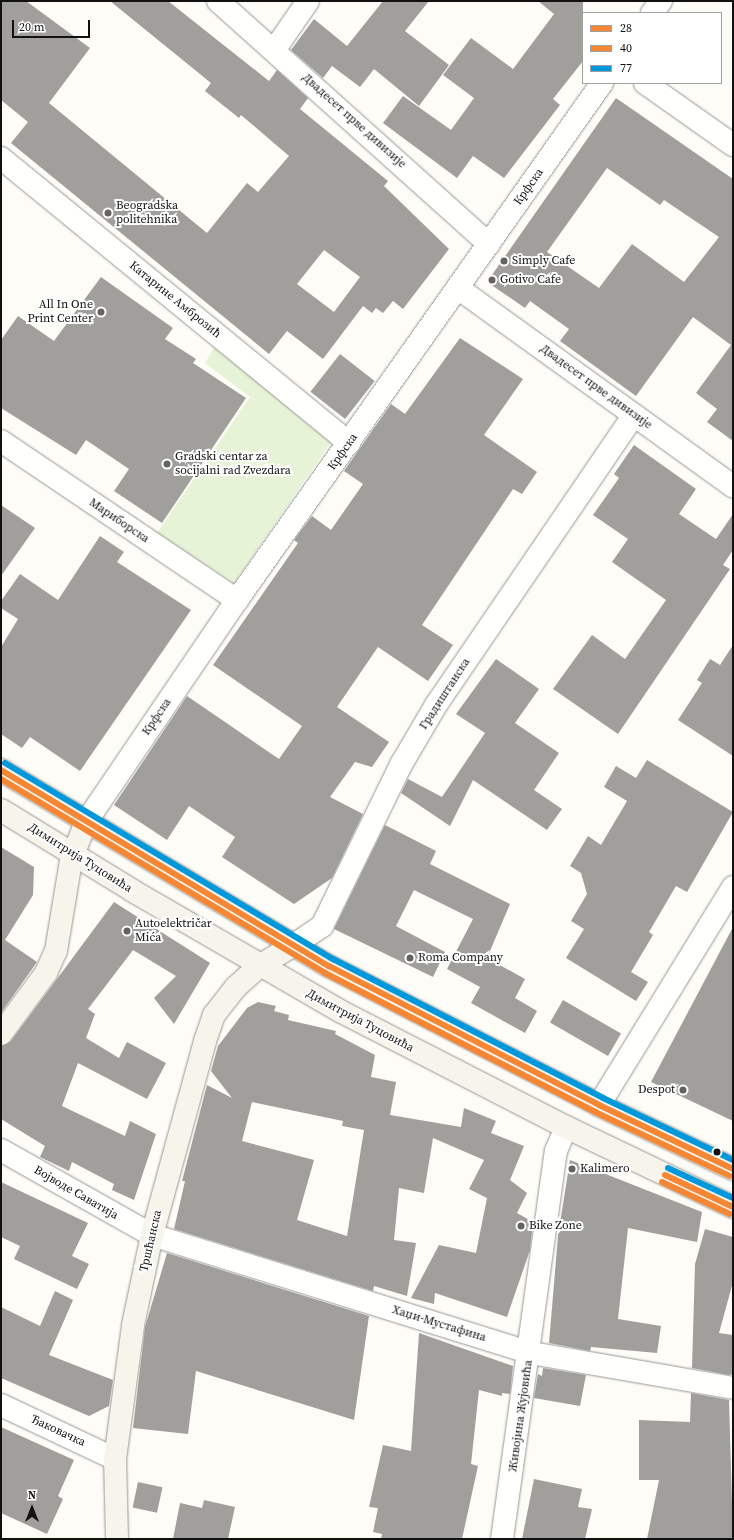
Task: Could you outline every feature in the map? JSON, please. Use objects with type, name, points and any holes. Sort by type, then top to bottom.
[{"type":"main road","points":[[1,770],[294,945],[599,1105],[733,1169]]},
{"type":"main road","name":"Димитрија Туцовића","points":[[1,810],[259,966],[566,1127],[733,1207]]},
{"type":"main road","points":[[1,1034],[46,973],[56,951],[73,854],[86,822]]},
{"type":"main road","name":"Градиштанска","points":[[259,966],[294,945]]},
{"type":"main road","name":"Тршћанска","points":[[118,1539],[115,1459],[128,1357],[152,1235],[211,1021],[236,987],[259,966]]},
{"type":"street","name":"Двадесет прве дивизије","points":[[218,1],[275,49],[489,244]]},
{"type":"street","points":[[275,49],[308,1]]},
{"type":"street","points":[[653,12],[661,1]]},
{"type":"street","name":"Крфска","points":[[86,822],[237,600],[601,84]]},
{"type":"street","points":[[646,84],[733,145]]},
{"type":"street","name":"Катарине Амброзић","points":[[1,158],[349,443]]},
{"type":"street","name":"Двадесет прве дивизије","points":[[458,288],[733,486]]},
{"type":"street","name":"Градиштанска","points":[[294,945],[322,926],[402,763],[436,706],[634,414]]},
{"type":"street","name":"Мариборска","points":[[1,441],[237,600]]},
{"type":"street","points":[[599,1105],[733,887]]},
{"type":"street","name":"Живојина Жујовића","points":[[502,1539],[531,1353],[556,1151],[566,1127]]},
{"type":"street","name":"Војводе Саватија","points":[[1,1150],[152,1235]]},
{"type":"street","name":"Хаџи-Мустафина","points":[[152,1235],[531,1353],[733,1388]]},
{"type":"street","name":"Ђаковачка","points":[[1,1405],[115,1459]]},
{"type":"green space","points":[[218,341],[331,442],[234,583],[157,533],[250,397],[205,363]]},
{"type":"building","points":[[1,1],[26,1],[90,48],[49,103],[207,233],[247,183],[258,192],[289,156],[241,115],[239,118],[205,91],[211,83],[110,1],[168,1],[269,81],[277,70],[308,98],[300,109],[388,181],[384,186],[449,249],[403,309],[393,301],[383,313],[376,308],[372,313],[363,306],[323,359],[287,331],[269,354],[11,143],[28,122],[1,100]],"holes":[[[324,250],[360,277],[334,312],[297,284]]]},
{"type":"building","points":[[383,1],[429,1],[405,31],[449,65],[419,106],[374,69],[360,87],[332,66],[323,78],[291,50],[314,19],[347,46]]},
{"type":"building","points":[[538,1],[583,1],[582,62],[553,99],[560,105],[504,178],[473,156],[457,178],[383,123],[403,96],[451,130],[474,98],[443,75],[471,38],[513,69],[554,14]]},
{"type":"building","points":[[616,98],[733,179],[733,441],[707,422],[717,409],[696,393],[731,345],[693,317],[636,396],[560,341],[569,329],[530,301],[525,308],[487,282]],"holes":[[[607,168],[660,205],[664,200],[719,237],[684,282],[632,244],[599,288],[547,252]]]},
{"type":"building","points":[[101,277],[173,328],[165,339],[196,359],[193,363],[246,398],[162,523],[114,491],[129,469],[86,440],[76,455],[1,408],[1,340],[18,316],[54,341]]},
{"type":"building","points":[[460,338],[523,379],[484,435],[537,472],[522,494],[513,489],[422,625],[453,645],[428,681],[378,647],[337,707],[389,742],[372,767],[355,762],[330,797],[363,814],[332,878],[294,904],[222,857],[235,837],[189,806],[167,840],[114,805],[187,696],[279,759],[302,726],[213,665],[298,543],[294,540],[312,516],[331,530],[363,484],[344,471],[391,404],[405,414]]},
{"type":"building","points":[[340,354],[375,381],[345,419],[310,392]]},
{"type":"building","points":[[634,445],[696,489],[679,514],[716,539],[733,514],[733,550],[723,565],[730,569],[618,734],[553,689],[592,635],[625,659],[666,600],[612,562],[628,539],[593,515],[619,478],[614,474]]},
{"type":"building","points":[[1,505],[35,528],[1,576]]},
{"type":"building","points":[[100,536],[124,552],[117,562],[191,610],[80,771],[30,737],[22,748],[1,734],[1,647],[18,619],[1,608],[1,601],[20,574],[58,600]]},
{"type":"building","points":[[733,645],[733,756],[678,720],[702,683],[697,680],[710,659],[720,665]]},
{"type":"building","points":[[496,659],[539,689],[515,723],[559,753],[534,790],[562,809],[547,830],[473,780],[450,826],[401,793],[408,779],[442,797],[485,733],[456,714]]},
{"type":"building","points":[[647,760],[733,812],[687,892],[676,886],[649,932],[653,935],[631,972],[648,982],[636,1001],[566,958],[584,929],[571,921],[587,894],[581,873],[570,866],[588,836],[601,845],[627,801],[604,787],[616,766],[636,778]]},
{"type":"building","points":[[385,825],[436,851],[430,864],[510,904],[487,958],[525,979],[515,998],[537,1011],[525,1033],[471,1003],[480,987],[447,969],[473,919],[414,890],[396,926],[445,952],[433,977],[334,929]]},
{"type":"building","points":[[1,847],[34,867],[33,895],[5,940],[37,962],[1,1013]]},
{"type":"building","points":[[114,902],[210,963],[174,1024],[154,998],[176,976],[133,950],[88,1009],[95,1014],[86,1038],[119,1058],[127,1042],[166,1063],[147,1099],[78,1063],[62,1106],[125,1136],[130,1121],[156,1134],[134,1200],[112,1190],[114,1184],[72,1162],[69,1171],[40,1157],[45,1146],[1,1119],[1,1046],[11,1041]]},
{"type":"building","points":[[733,927],[733,1121],[651,1082]]},
{"type":"building","points":[[563,1000],[621,1034],[608,1056],[550,1023]]},
{"type":"building","points":[[258,1002],[276,1006],[274,1011],[289,1015],[288,1020],[336,1031],[335,1034],[375,1055],[371,1077],[396,1082],[390,1115],[461,1127],[464,1108],[496,1121],[491,1133],[524,1146],[510,1180],[527,1193],[517,1213],[533,1222],[530,1250],[507,1317],[435,1293],[434,1304],[411,1298],[439,1245],[476,1253],[487,1198],[469,1189],[484,1160],[433,1138],[424,1193],[399,1188],[394,1240],[416,1243],[407,1296],[374,1286],[373,1291],[174,1229],[185,1181],[182,1181],[207,1085],[232,1098],[211,1071],[218,1046],[247,1008]],"holes":[[[252,1102],[343,1121],[342,1126],[364,1130],[347,1236],[297,1220],[314,1160],[242,1141]]]},
{"type":"building","points":[[570,1160],[702,1212],[697,1242],[628,1228],[618,1319],[661,1326],[657,1353],[591,1347],[590,1351],[549,1343],[558,1236]]},
{"type":"building","points":[[1,1182],[88,1223],[72,1256],[89,1264],[77,1289],[14,1259],[20,1246],[1,1237]]},
{"type":"building","points":[[705,1229],[733,1237],[733,1282],[719,1333],[733,1335],[733,1374],[729,1375],[692,1368],[695,1264]]},
{"type":"building","points":[[167,1253],[369,1316],[354,1420],[196,1371],[188,1434],[133,1428],[145,1327]]},
{"type":"building","points":[[55,1291],[73,1300],[49,1355],[113,1380],[109,1406],[89,1416],[1,1378],[1,1307],[40,1326]]},
{"type":"building","points":[[419,1333],[513,1366],[510,1394],[502,1393],[502,1396],[479,1390],[471,1464],[478,1466],[462,1539],[381,1539],[382,1534],[373,1532],[378,1508],[369,1507],[383,1445],[411,1451]]},
{"type":"building","points":[[543,1368],[586,1375],[580,1406],[534,1398],[538,1374],[542,1376]]},
{"type":"building","points":[[691,1393],[729,1400],[733,1539],[647,1539],[659,1480],[639,1480],[639,1420],[690,1422]]},
{"type":"building","points":[[1,1427],[74,1460],[58,1496],[63,1499],[47,1534],[1,1513]]},
{"type":"building","points":[[534,1479],[582,1489],[578,1507],[592,1509],[585,1539],[522,1539]]},
{"type":"building","points":[[138,1482],[162,1487],[157,1513],[133,1507]]},
{"type":"building","points":[[204,1500],[235,1507],[228,1539],[173,1539],[180,1503],[202,1508]]},
{"type":"transit line","name":"77","points":[[5,763],[333,959],[603,1098],[733,1160]]},
{"type":"transit line","name":"28","points":[[1,770],[329,966],[599,1105],[733,1169]]},
{"type":"transit line","name":"40","points":[[1,779],[325,973],[595,1112],[730,1176]]},
{"type":"transit line","name":"77","points":[[668,1168],[733,1198]]},
{"type":"transit line","name":"28","points":[[665,1175],[733,1207]]},
{"type":"transit line","name":"40","points":[[662,1182],[730,1214]]},
{"type":"place","name":"Beogradska politehnika","points":[[108,213]]},
{"type":"place","name":"Simply Cafe","points":[[504,261]]},
{"type":"place","name":"Gotivo Cafe","points":[[492,280]]},
{"type":"place","name":"All In One Print Center","points":[[101,312]]},
{"type":"place","name":"Gradski centar za socijalni rad Zvezdara","points":[[167,464]]},
{"type":"place","name":"Autoelektričar Mića","points":[[127,931]]},
{"type":"place","name":"Roma Company","points":[[410,958]]},
{"type":"place","name":"Despot","points":[[683,1090]]},
{"type":"place","name":"Kalimero","points":[[572,1169]]},
{"type":"place","name":"Bike Zone","points":[[521,1226]]}]
